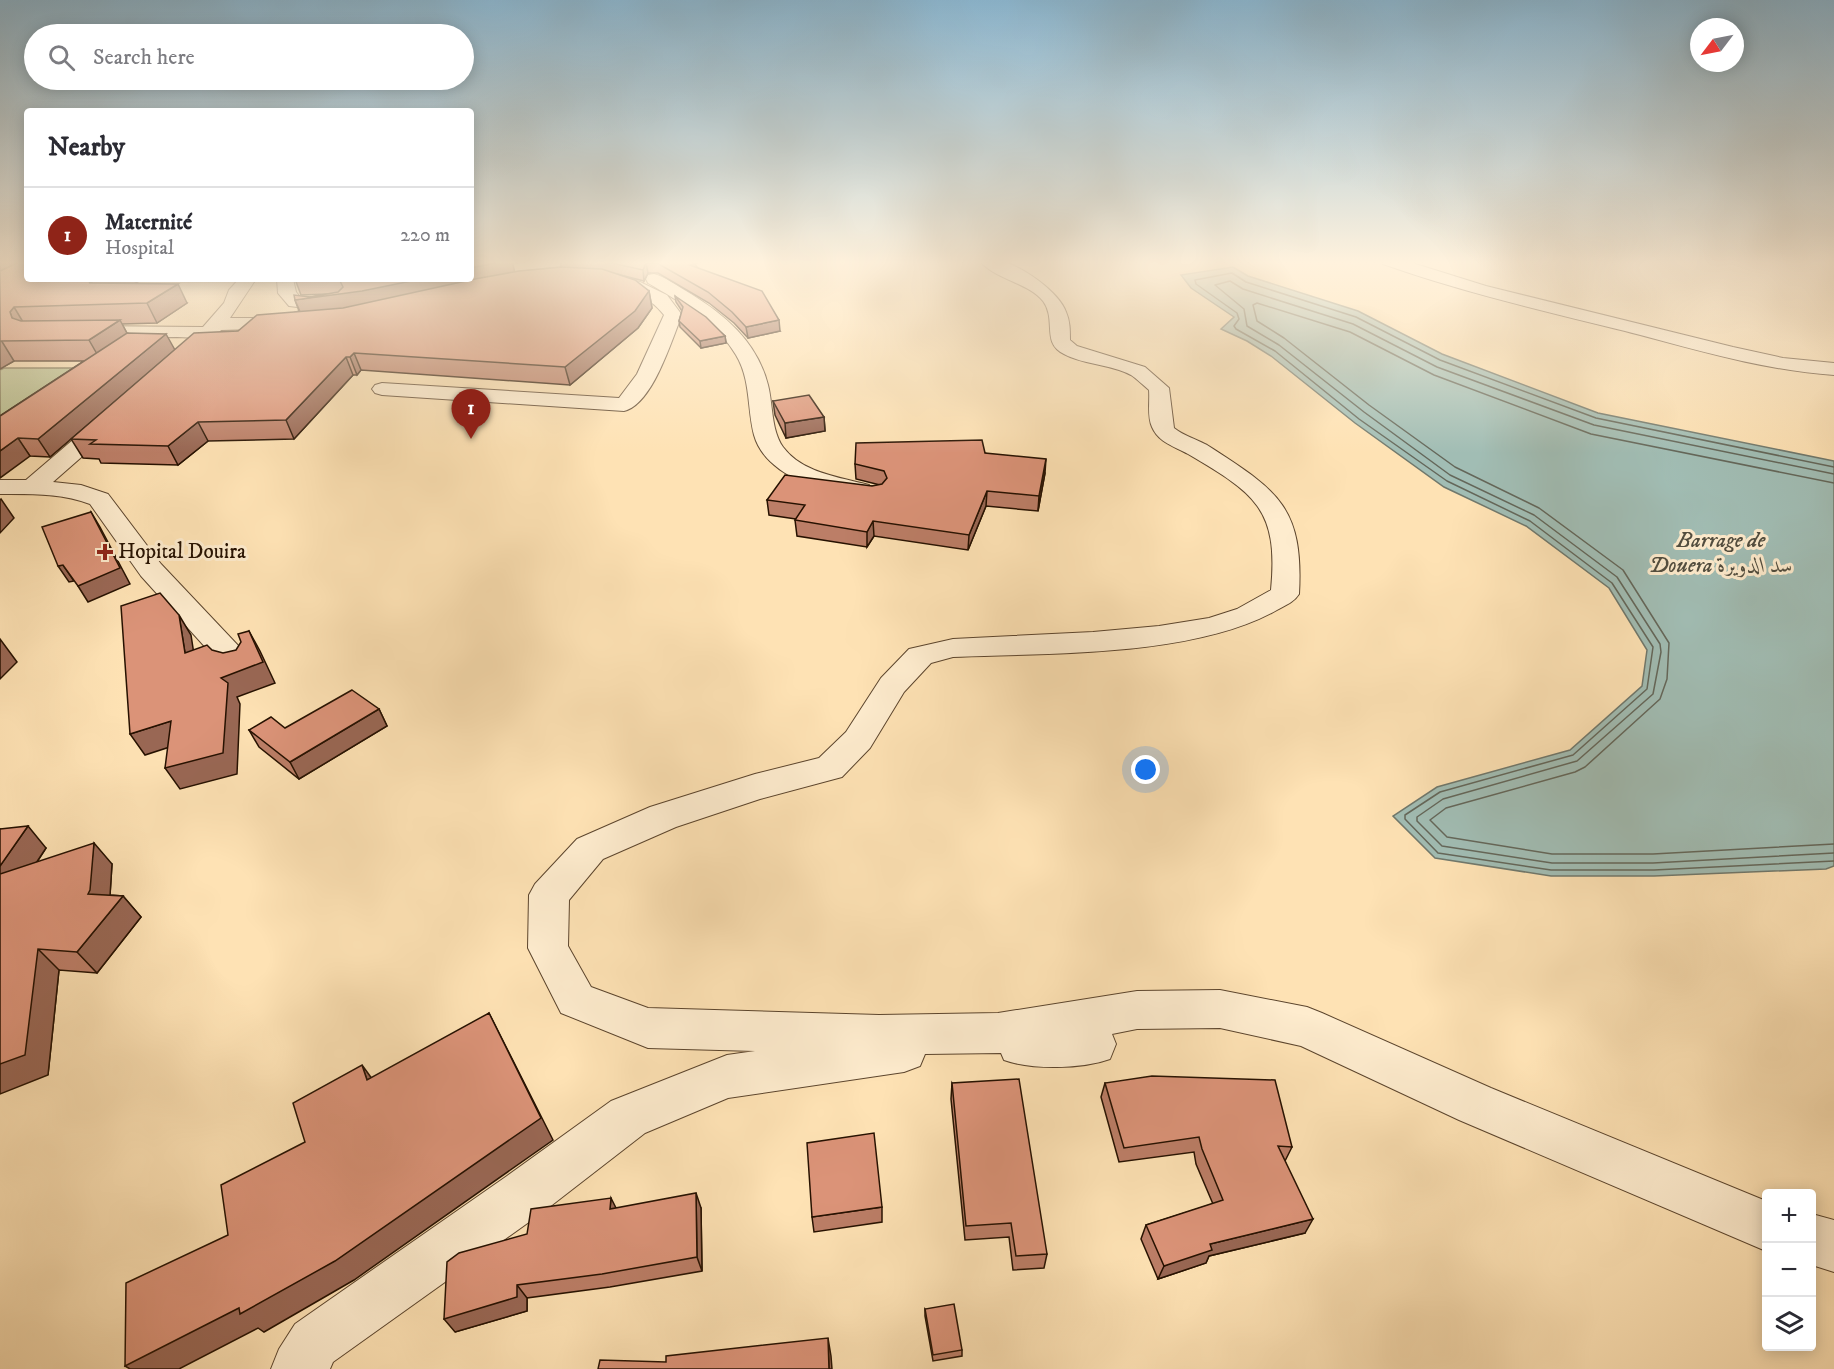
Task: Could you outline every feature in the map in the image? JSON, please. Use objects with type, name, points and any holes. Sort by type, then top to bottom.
[{"type":"street","points":[[177,331],[180,325]]},
{"type":"street","points":[[191,348],[215,325]]},
{"type":"street","points":[[66,332],[177,331],[284,325]]},
{"type":"street","points":[[382,389],[624,405],[650,374],[668,325]]},
{"type":"street","points":[[720,325],[733,336],[747,355],[759,394],[767,439],[780,458],[801,472],[835,486],[873,492]]},
{"type":"street","points":[[1059,325],[1060,342],[1070,350],[1138,371],[1160,388],[1161,422],[1166,433],[1193,447],[1261,492],[1280,520],[1288,567],[1286,594],[1247,615],[1213,626],[1159,635],[1093,641],[953,648],[920,657],[892,685],[858,740],[830,768],[755,787],[663,817],[590,849],[549,895],[548,948],[576,1000],[648,1028],[879,1035],[998,1033],[1137,1010],[1220,1009],[1307,1028],[1475,1104],[1762,1224]]},
{"type":"street","points":[[1615,325],[1743,357],[1800,367],[1834,369]]},
{"type":"street","points":[[32,487],[123,409]]},
{"type":"street","points":[[0,488],[32,487],[81,492],[99,499],[151,570],[236,662]]},
{"type":"street","points":[[299,1369],[314,1343],[525,1194],[628,1117],[650,1108],[727,1077],[929,1047],[1094,1044]]},
{"type":"street","points":[[1816,1241],[1834,1246]]},
{"type":"green space","points":[[4,368],[94,368],[0,432],[0,370]]},
{"type":"water","name":"Barrage de Douera سد الدويرة","points":[[1225,325],[1385,325],[1442,354],[1598,413],[1834,461],[1834,866],[1826,869],[1654,876],[1551,876],[1435,858],[1393,816],[1437,787],[1570,750],[1642,686],[1647,650],[1609,588],[1526,526],[1444,487],[1355,423],[1271,356],[1221,329]]},
{"type":"building","points":[[0,325],[112,325],[89,340],[0,341]]},
{"type":"building","points":[[245,325],[618,325],[565,367],[354,353],[346,357],[286,420],[198,422],[168,446],[90,444],[96,440],[71,439],[194,333],[238,331]]},
{"type":"building","points":[[683,325],[714,325],[725,336],[700,341]]},
{"type":"building","points":[[127,333],[166,334],[38,439],[18,438],[0,451],[0,416]]},
{"type":"building","points":[[809,395],[824,417],[785,423],[773,401]]},
{"type":"building","points":[[982,440],[985,453],[1046,459],[1039,496],[987,491],[969,535],[873,521],[867,532],[795,520],[805,505],[767,500],[785,475],[872,486],[882,484],[887,478],[884,471],[855,464],[856,443]]},
{"type":"building","points":[[91,512],[120,568],[78,586],[63,565],[58,566],[42,527]]},
{"type":"building","points":[[160,593],[179,615],[185,653],[207,645],[212,650],[223,653],[236,650],[241,642],[238,634],[249,631],[263,662],[221,678],[228,683],[223,753],[165,768],[171,721],[130,734],[121,606]]},
{"type":"building","points":[[352,690],[379,709],[290,762],[249,730],[271,717],[285,728]]},
{"type":"building","points":[[28,826],[0,866],[0,829]]},
{"type":"building","points":[[94,843],[88,894],[123,896],[77,952],[38,949],[25,1055],[0,1064],[0,874]]},
{"type":"building","points":[[489,1013],[541,1118],[335,1261],[240,1314],[239,1308],[125,1366],[126,1283],[228,1235],[221,1185],[305,1142],[293,1103],[362,1065],[367,1080]]},
{"type":"building","points":[[1152,1076],[1275,1080],[1292,1147],[1278,1146],[1313,1219],[1210,1244],[1212,1250],[1164,1266],[1146,1225],[1223,1200],[1199,1137],[1124,1148],[1105,1083]]},
{"type":"building","points":[[1019,1079],[1047,1254],[1016,1256],[1011,1223],[966,1226],[952,1083]]},
{"type":"building","points":[[874,1133],[882,1207],[812,1217],[807,1143]]},
{"type":"building","points":[[696,1193],[697,1257],[602,1274],[517,1285],[517,1297],[444,1319],[447,1262],[459,1253],[527,1234],[531,1209],[611,1198],[610,1209]]},
{"type":"building","points":[[954,1304],[962,1350],[933,1355],[925,1309]]},
{"type":"building","points":[[828,1338],[829,1369],[598,1369],[600,1360],[666,1362],[666,1356]]},
{"type":"place","name":"Maternité","points":[[471,439]]},
{"type":"place","name":"Hopital Douira","points":[[105,552]]}]
